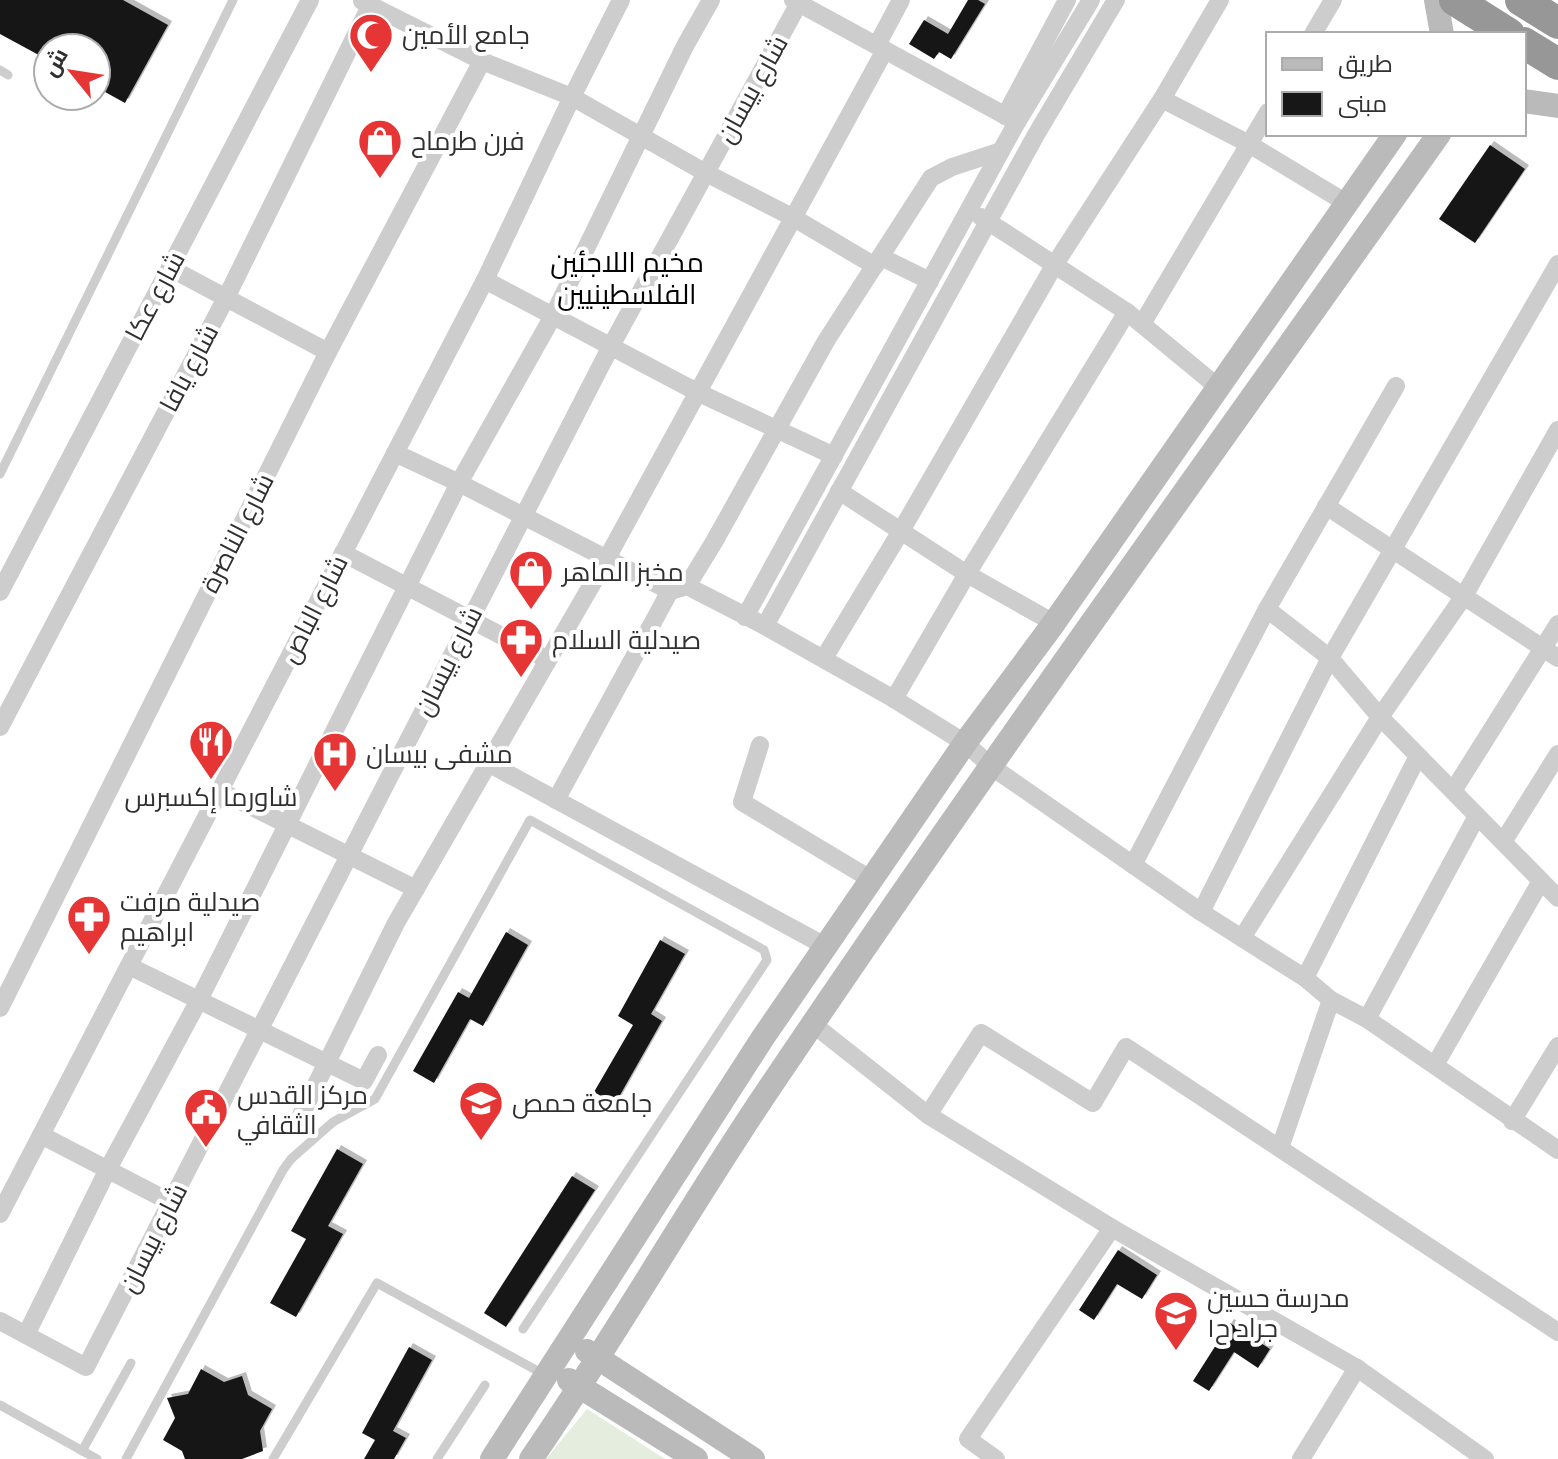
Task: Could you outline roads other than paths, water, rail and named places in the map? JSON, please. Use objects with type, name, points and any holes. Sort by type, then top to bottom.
[{"type":"highway","points":[[1455,0],[1506,32]]},
{"type":"highway","points":[[1521,0],[1558,23]]},
{"type":"highway","points":[[1526,44],[1558,64]]},
{"type":"main road","points":[[1436,0],[1442,32]]},
{"type":"main road","points":[[1526,101],[1558,106]]},
{"type":"main road","points":[[492,1459],[762,1039],[965,743],[1054,623],[1394,136]]},
{"type":"main road","points":[[531,1459],[581,1387],[701,1193],[814,1025],[992,767],[1438,136]]},
{"type":"main road","points":[[568,1340],[753,1459]]},
{"type":"main road","points":[[547,1372],[581,1387],[696,1459]]},
{"type":"street","name":"شارع عكا","points":[[0,592],[310,0]]},
{"type":"street","name":"شارع الباص","points":[[0,1214],[485,280],[621,0]]},
{"type":"street","points":[[0,1321],[26,1335],[108,1169],[199,1000],[406,586],[459,483],[553,316],[685,46],[711,0]]},
{"type":"street","points":[[297,1123],[416,889],[606,560],[794,218],[881,48],[901,0]]},
{"type":"street","points":[[745,617],[1001,151],[1011,119],[1067,0]]},
{"type":"street","points":[[1011,119],[1091,0]]},
{"type":"street","points":[[765,626],[1037,133],[1116,0]]},
{"type":"street","points":[[824,658],[1055,264],[1162,99],[1220,0]]},
{"type":"street","points":[[1314,32],[1333,0]]},
{"type":"street","points":[[365,3],[482,61],[572,97],[706,173],[878,261],[930,281]]},
{"type":"street","name":"شارع يافا","points":[[0,727],[227,296],[365,3]]},
{"type":"street","points":[[803,3],[1011,119]]},
{"type":"street","name":"شارع بيسان","points":[[26,1335],[86,1367],[611,346],[803,3]]},
{"type":"street","name":"شارع الناصرة","points":[[0,1008],[328,352],[482,61]]},
{"type":"street","points":[[1162,99],[1249,144],[1348,204]]},
{"type":"street","points":[[1142,324],[1266,115]]},
{"type":"street","points":[[556,800],[679,589],[778,429],[826,341],[931,178],[952,167],[1001,151]]},
{"type":"street","points":[[968,210],[1127,312],[1219,388]]},
{"type":"street","points":[[1201,912],[1330,658],[1558,264]]},
{"type":"street","points":[[170,268],[328,352]]},
{"type":"street","points":[[485,280],[697,392],[834,456]]},
{"type":"street","points":[[894,699],[1127,312]]},
{"type":"street","points":[[1133,865],[1267,609],[1396,386]]},
{"type":"street","points":[[1242,938],[1380,717],[1464,596],[1556,439]]},
{"type":"street","points":[[395,453],[523,515],[606,560],[765,626],[894,699],[965,743],[992,767],[1201,912],[1305,978],[1331,1000],[1367,1019],[1558,1150]]},
{"type":"street","points":[[839,491],[967,574],[1054,623]]},
{"type":"street","points":[[1326,506],[1551,654]]},
{"type":"street","points":[[343,553],[548,660]]},
{"type":"street","points":[[1267,609],[1330,658],[1380,717],[1558,897]]},
{"type":"street","points":[[1453,791],[1551,654],[1558,624]]},
{"type":"street","points":[[760,745],[742,802],[872,880]]},
{"type":"street","points":[[1503,842],[1558,754]]},
{"type":"street","points":[[1305,978],[1418,756]]},
{"type":"street","points":[[488,763],[827,947]]},
{"type":"street","points":[[220,791],[416,889]]},
{"type":"street","points":[[1367,1019],[1477,816]]},
{"type":"street","points":[[1435,1065],[1541,881]]},
{"type":"street","points":[[129,966],[364,1081],[378,1055]]},
{"type":"street","points":[[1280,1148],[1331,1000]]},
{"type":"street","points":[[814,1025],[928,1115],[1112,1228],[1357,1368],[1485,1459]]},
{"type":"street","points":[[928,1115],[981,1033],[1093,1103],[1126,1047],[1558,1332]]},
{"type":"street","points":[[1512,1121],[1558,1046]]},
{"type":"street","points":[[41,1135],[172,1203]]},
{"type":"street","points":[[996,1459],[968,1439],[1112,1228]]},
{"type":"street","points":[[1301,1459],[1357,1368]]},
{"type":"lane","points":[[0,474],[233,0]]},
{"type":"lane","points":[[126,1459],[283,1170],[333,1122],[372,1101],[378,1094],[530,820],[764,950],[767,960],[523,1329]]},
{"type":"lane","points":[[273,1459],[377,1283],[547,1372]]},
{"type":"lane","points":[[82,1451],[131,1363]]},
{"type":"lane","points":[[437,1459],[485,1385]]},
{"type":"lane","points":[[0,1405],[97,1459]]},
{"type":"place","name":"جامع الأمين","points":[[371,74]]},
{"type":"place","name":"فرن طرماح","points":[[380,180]]},
{"type":"place","name":"مخبز الماهر","points":[[531,611]]},
{"type":"place","name":"صيدلية السلام","points":[[521,679]]},
{"type":"place","name":"شاورما إكسبرس","points":[[211,781]]},
{"type":"place","name":"مشفى بيسان","points":[[335,793]]},
{"type":"place","name":"صيدلية مرفت ابراهيم","points":[[89,956]]},
{"type":"place","name":"جامعة حمص","points":[[481,1142]]},
{"type":"place","name":"مركز القدس الثقافي","points":[[206,1149]]},
{"type":"place","name":"مدرسة حسين جراد ح١","points":[[1176,1352]]},
{"type":"district","name":"مخيم اللاجئين الفلسطينيين","points":[[627,278]]}]
